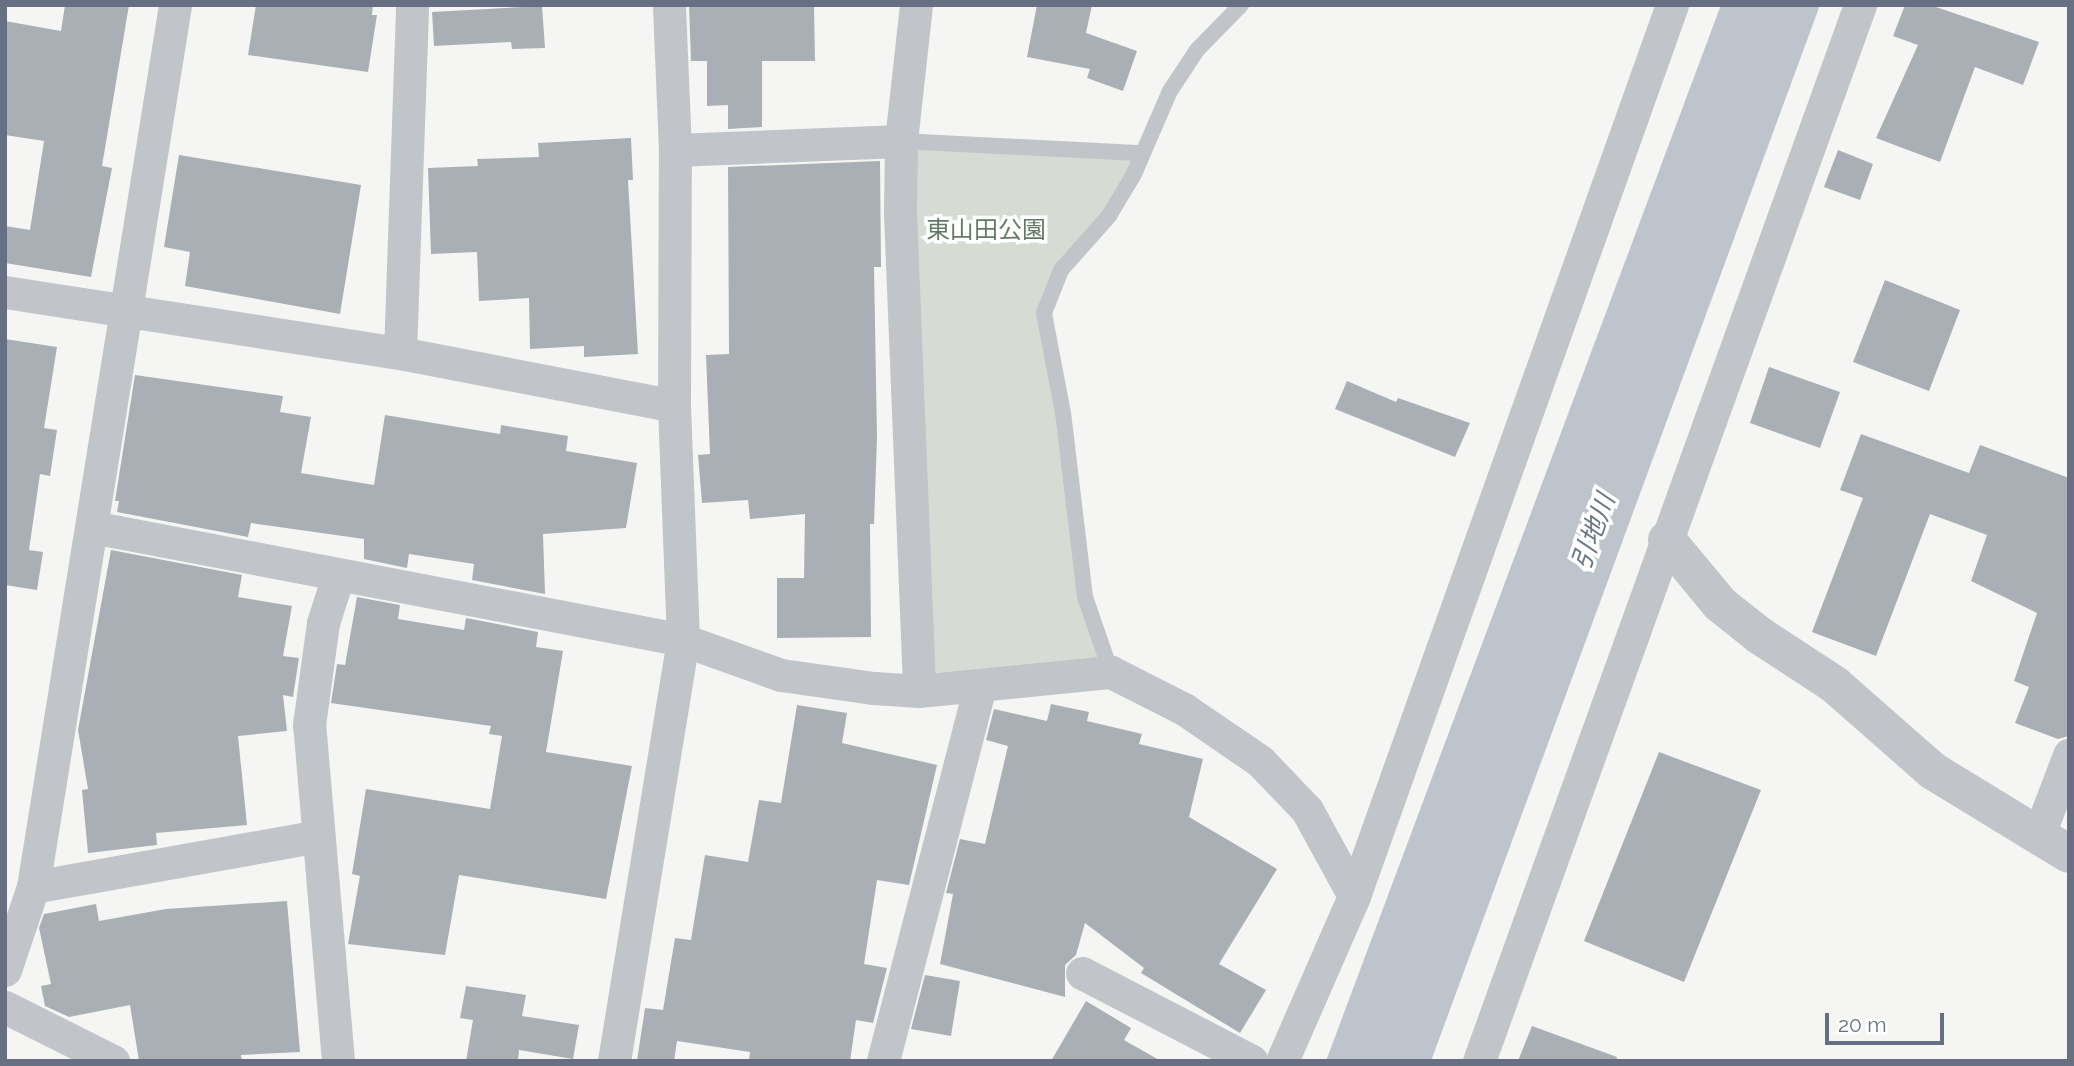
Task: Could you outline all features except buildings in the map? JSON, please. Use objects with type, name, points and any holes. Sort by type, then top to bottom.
[{"type":"street","points":[[5,971],[33,887],[175,5]]},
{"type":"street","points":[[400,353],[412,5]]},
{"type":"street","points":[[614,1061],[683,639],[674,406],[675,150],[669,5]]},
{"type":"street","points":[[916,5],[901,141],[900,212],[919,691]]},
{"type":"street","points":[[1282,1061],[1354,896],[1672,5]]},
{"type":"street","points":[[1479,1061],[1860,5]]},
{"type":"street","points":[[675,150],[901,141]]},
{"type":"street","points":[[5,292],[125,314],[400,353],[674,406]]},
{"type":"street","points":[[92,527],[338,576],[683,639],[781,675],[919,691],[1111,672],[1184,709],[1260,761],[1307,810],[1354,896]]},
{"type":"street","points":[[1667,540],[1720,604],[1759,635],[1835,685],[1933,771],[2054,844],[2069,755]]},
{"type":"street","points":[[338,576],[323,623],[309,725],[315,837],[338,1061]]},
{"type":"street","points":[[883,1061],[980,686]]},
{"type":"street","points":[[33,887],[315,837]]},
{"type":"street","points":[[1082,972],[1252,1061]]},
{"type":"street","points":[[5,1007],[113,1061]]},
{"type":"lane","points":[[1111,672],[1085,597],[1063,413],[1044,313],[1061,270],[1109,216],[1170,91],[1197,50],[1241,5]]},
{"type":"lane","points":[[901,141],[1142,153]]},
{"type":"green space","name":"東山田公園","points":[[901,141],[1142,153],[1044,313],[1075,526],[1111,672],[919,691]]},
{"type":"water","name":"引地川","points":[[1721,5],[1820,5],[1431,1061],[1326,1061]]}]
